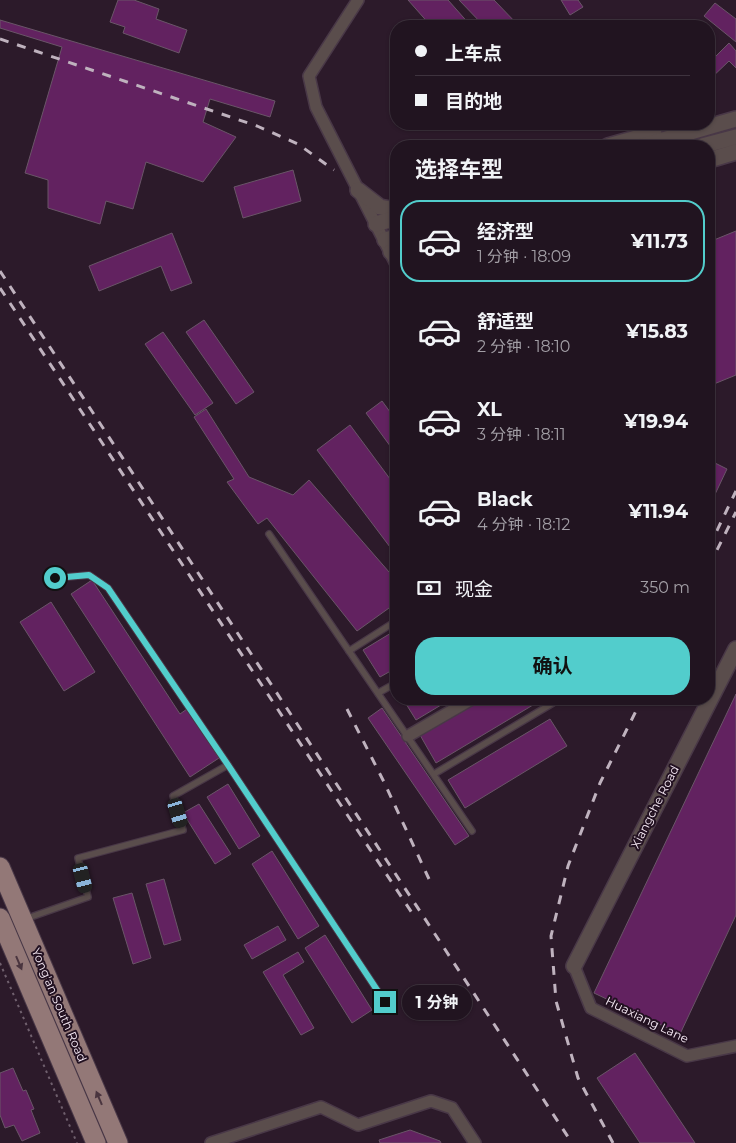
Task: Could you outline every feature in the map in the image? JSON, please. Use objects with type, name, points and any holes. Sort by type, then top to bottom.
[{"type":"main road","name":"Yong'an South Road","points":[[0,868],[118,1143]]},
{"type":"main road","name":"Yong'an South Road","points":[[0,918],[96,1143]]},
{"type":"street","points":[[358,0],[309,76],[316,107],[376,224],[390,245]]},
{"type":"street","points":[[715,115],[736,109]]},
{"type":"street","points":[[715,125],[736,119]]},
{"type":"street","points":[[629,140],[664,130]]},
{"type":"street","points":[[663,140],[698,130]]},
{"type":"street","points":[[715,143],[736,137]]},
{"type":"street","points":[[715,158],[736,152]]},
{"type":"street","points":[[358,190],[380,207],[390,209]]},
{"type":"street","points":[[376,224],[390,220]]},
{"type":"street","name":"Xiangche Road","points":[[715,690],[736,649]]},
{"type":"street","points":[[408,736],[462,705]]},
{"type":"street","name":"Xiangche Road","points":[[574,966],[707,705]]},
{"type":"street","name":"Huaxiang Lane","points":[[574,966],[591,1008],[687,1056],[736,1046]]},
{"type":"street","points":[[211,1143],[321,1107],[358,1125],[431,1101],[452,1108],[476,1143]]},
{"type":"lane","points":[[268,534],[472,830]]},
{"type":"lane","points":[[55,578],[89,575],[108,588],[385,1002]]},
{"type":"lane","points":[[349,651],[390,625]]},
{"type":"lane","points":[[378,693],[390,686]]},
{"type":"lane","points":[[434,774],[550,705]]},
{"type":"lane","points":[[23,920],[88,897],[78,858],[183,830],[173,796],[228,765]]},
{"type":"path","points":[[0,963],[77,1143]]},
{"type":"building","points":[[118,0],[134,0],[159,9],[156,19],[187,30],[179,53],[123,33],[125,27],[110,22]]},
{"type":"building","points":[[408,0],[448,0],[466,20],[426,20]]},
{"type":"building","points":[[459,0],[494,0],[513,20],[478,20]]},
{"type":"building","points":[[561,0],[578,0],[583,7],[570,15]]},
{"type":"building","points":[[715,3],[736,19],[736,42],[715,25],[715,20],[709,20],[704,16]]},
{"type":"building","points":[[0,20],[275,101],[270,117],[210,99],[203,122],[236,137],[203,182],[146,162],[133,209],[106,201],[100,224],[48,208],[48,180],[25,173],[62,47],[0,28]]},
{"type":"building","points":[[729,43],[736,51],[736,68],[729,61],[715,74],[715,57]]},
{"type":"building","points":[[293,170],[301,201],[243,218],[234,187]]},
{"type":"building","points":[[736,231],[736,375],[715,384],[715,240]]},
{"type":"building","points":[[172,233],[192,283],[171,291],[161,266],[99,291],[89,266]]},
{"type":"building","points":[[204,320],[254,392],[236,404],[186,332]]},
{"type":"building","points":[[163,332],[213,403],[195,415],[145,344]]},
{"type":"building","points":[[382,401],[390,412],[390,446],[366,413]]},
{"type":"building","points":[[206,409],[249,477],[293,495],[309,480],[390,573],[390,607],[357,631],[267,518],[258,524],[227,482],[234,479],[194,417]]},
{"type":"building","points":[[350,425],[390,479],[390,547],[317,450]]},
{"type":"building","points":[[715,463],[727,469],[715,494]]},
{"type":"building","points":[[92,580],[180,714],[187,709],[219,758],[190,777],[71,594]]},
{"type":"building","points":[[51,602],[95,672],[64,691],[20,622]]},
{"type":"building","points":[[390,634],[390,671],[380,677],[363,650]]},
{"type":"building","points":[[736,694],[736,915],[680,1034],[594,993]]},
{"type":"building","points":[[407,705],[441,705],[416,720]]},
{"type":"building","points":[[471,705],[533,705],[436,763],[420,735]]},
{"type":"building","points":[[382,708],[469,836],[455,845],[368,718]]},
{"type":"building","points":[[550,719],[567,746],[465,808],[448,780]]},
{"type":"building","points":[[228,784],[260,836],[239,849],[207,797]]},
{"type":"building","points":[[199,804],[231,854],[215,864],[183,813]]},
{"type":"building","points":[[272,851],[319,926],[298,939],[252,864]]},
{"type":"building","points":[[164,879],[181,940],[164,945],[146,884]]},
{"type":"building","points":[[132,893],[151,958],[133,964],[113,898]]},
{"type":"building","points":[[278,926],[286,940],[252,959],[244,945]]},
{"type":"building","points":[[325,935],[372,1010],[352,1023],[305,948]]},
{"type":"building","points":[[298,952],[304,962],[283,975],[314,1028],[301,1035],[263,972]]},
{"type":"building","points":[[635,1053],[695,1143],[640,1143],[597,1078]]},
{"type":"building","points":[[13,1068],[23,1091],[26,1090],[34,1109],[31,1110],[40,1133],[22,1141],[14,1125],[5,1128],[0,1115],[0,1073]]},
{"type":"building","points":[[410,1130],[441,1143],[380,1143],[379,1140]]},
{"type":"railway","points":[[0,39],[257,126],[298,144],[334,170]]},
{"type":"railway","points":[[0,271],[572,1143]]},
{"type":"railway","points":[[0,288],[412,913]]},
{"type":"railway","points":[[715,535],[736,491]]},
{"type":"railway","points":[[715,554],[736,512]]},
{"type":"railway","points":[[613,1143],[578,1078],[556,1001],[551,936],[568,866],[600,783],[639,705]]},
{"type":"railway","points":[[347,709],[384,782],[429,879]]},
{"type":"route","points":[[55,578],[89,575],[108,588],[385,1002]]}]
